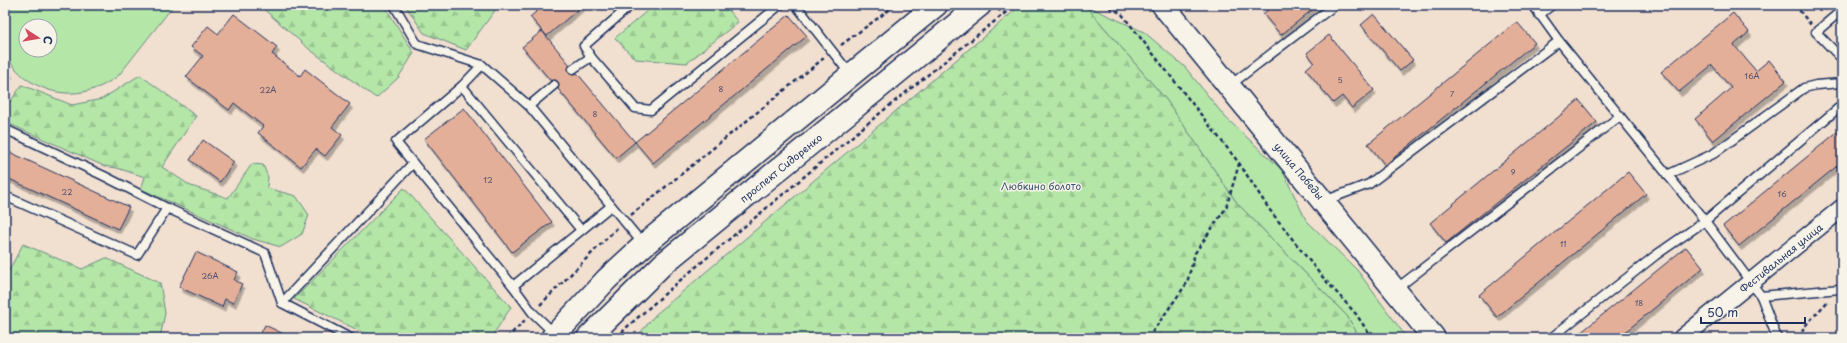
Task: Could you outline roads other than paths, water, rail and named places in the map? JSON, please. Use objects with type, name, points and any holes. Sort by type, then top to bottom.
[{"type":"main road","points":[[554,336],[607,279],[644,245],[936,5]]},
{"type":"main road","name":"проспект Сидоренко","points":[[588,338],[662,264],[980,5]]},
{"type":"main road","name":"улица Победы","points":[[1164,6],[1434,338]]},
{"type":"street","name":"Фестивальная улица","points":[[1682,338],[1842,208]]},
{"type":"lane","points":[[394,5],[417,44],[482,65],[529,106],[644,245]]},
{"type":"lane","points":[[631,5],[584,46],[635,108],[651,110],[780,5]]},
{"type":"lane","points":[[796,5],[851,75]]},
{"type":"lane","points":[[1228,86],[1335,5]]},
{"type":"lane","points":[[1533,5],[1559,41],[1705,221],[1761,296],[1777,338]]},
{"type":"lane","points":[[1539,15],[1552,5]]},
{"type":"lane","points":[[1842,10],[1816,32],[1842,59]]},
{"type":"lane","points":[[1324,201],[1369,184],[1559,41]]},
{"type":"lane","points":[[573,69],[591,56]]},
{"type":"lane","points":[[482,65],[462,86],[396,142],[532,312],[554,336]]},
{"type":"lane","points":[[1667,174],[1713,154],[1804,88],[1816,85],[1842,83]]},
{"type":"lane","points":[[529,106],[554,85]]},
{"type":"lane","points":[[462,86],[581,230]]},
{"type":"lane","points":[[1551,338],[1656,255],[1705,221],[1842,105]]},
{"type":"lane","points":[[1394,290],[1620,116]]},
{"type":"lane","points":[[5,129],[167,208],[265,253],[282,304],[350,338]]},
{"type":"lane","points":[[282,304],[413,163]]},
{"type":"lane","points":[[5,196],[137,255],[167,208]]},
{"type":"lane","points":[[512,286],[611,206]]},
{"type":"lane","points":[[1761,296],[1841,288]]},
{"type":"park label","name":"Любкино болото","points":[[1041,186]]}]
